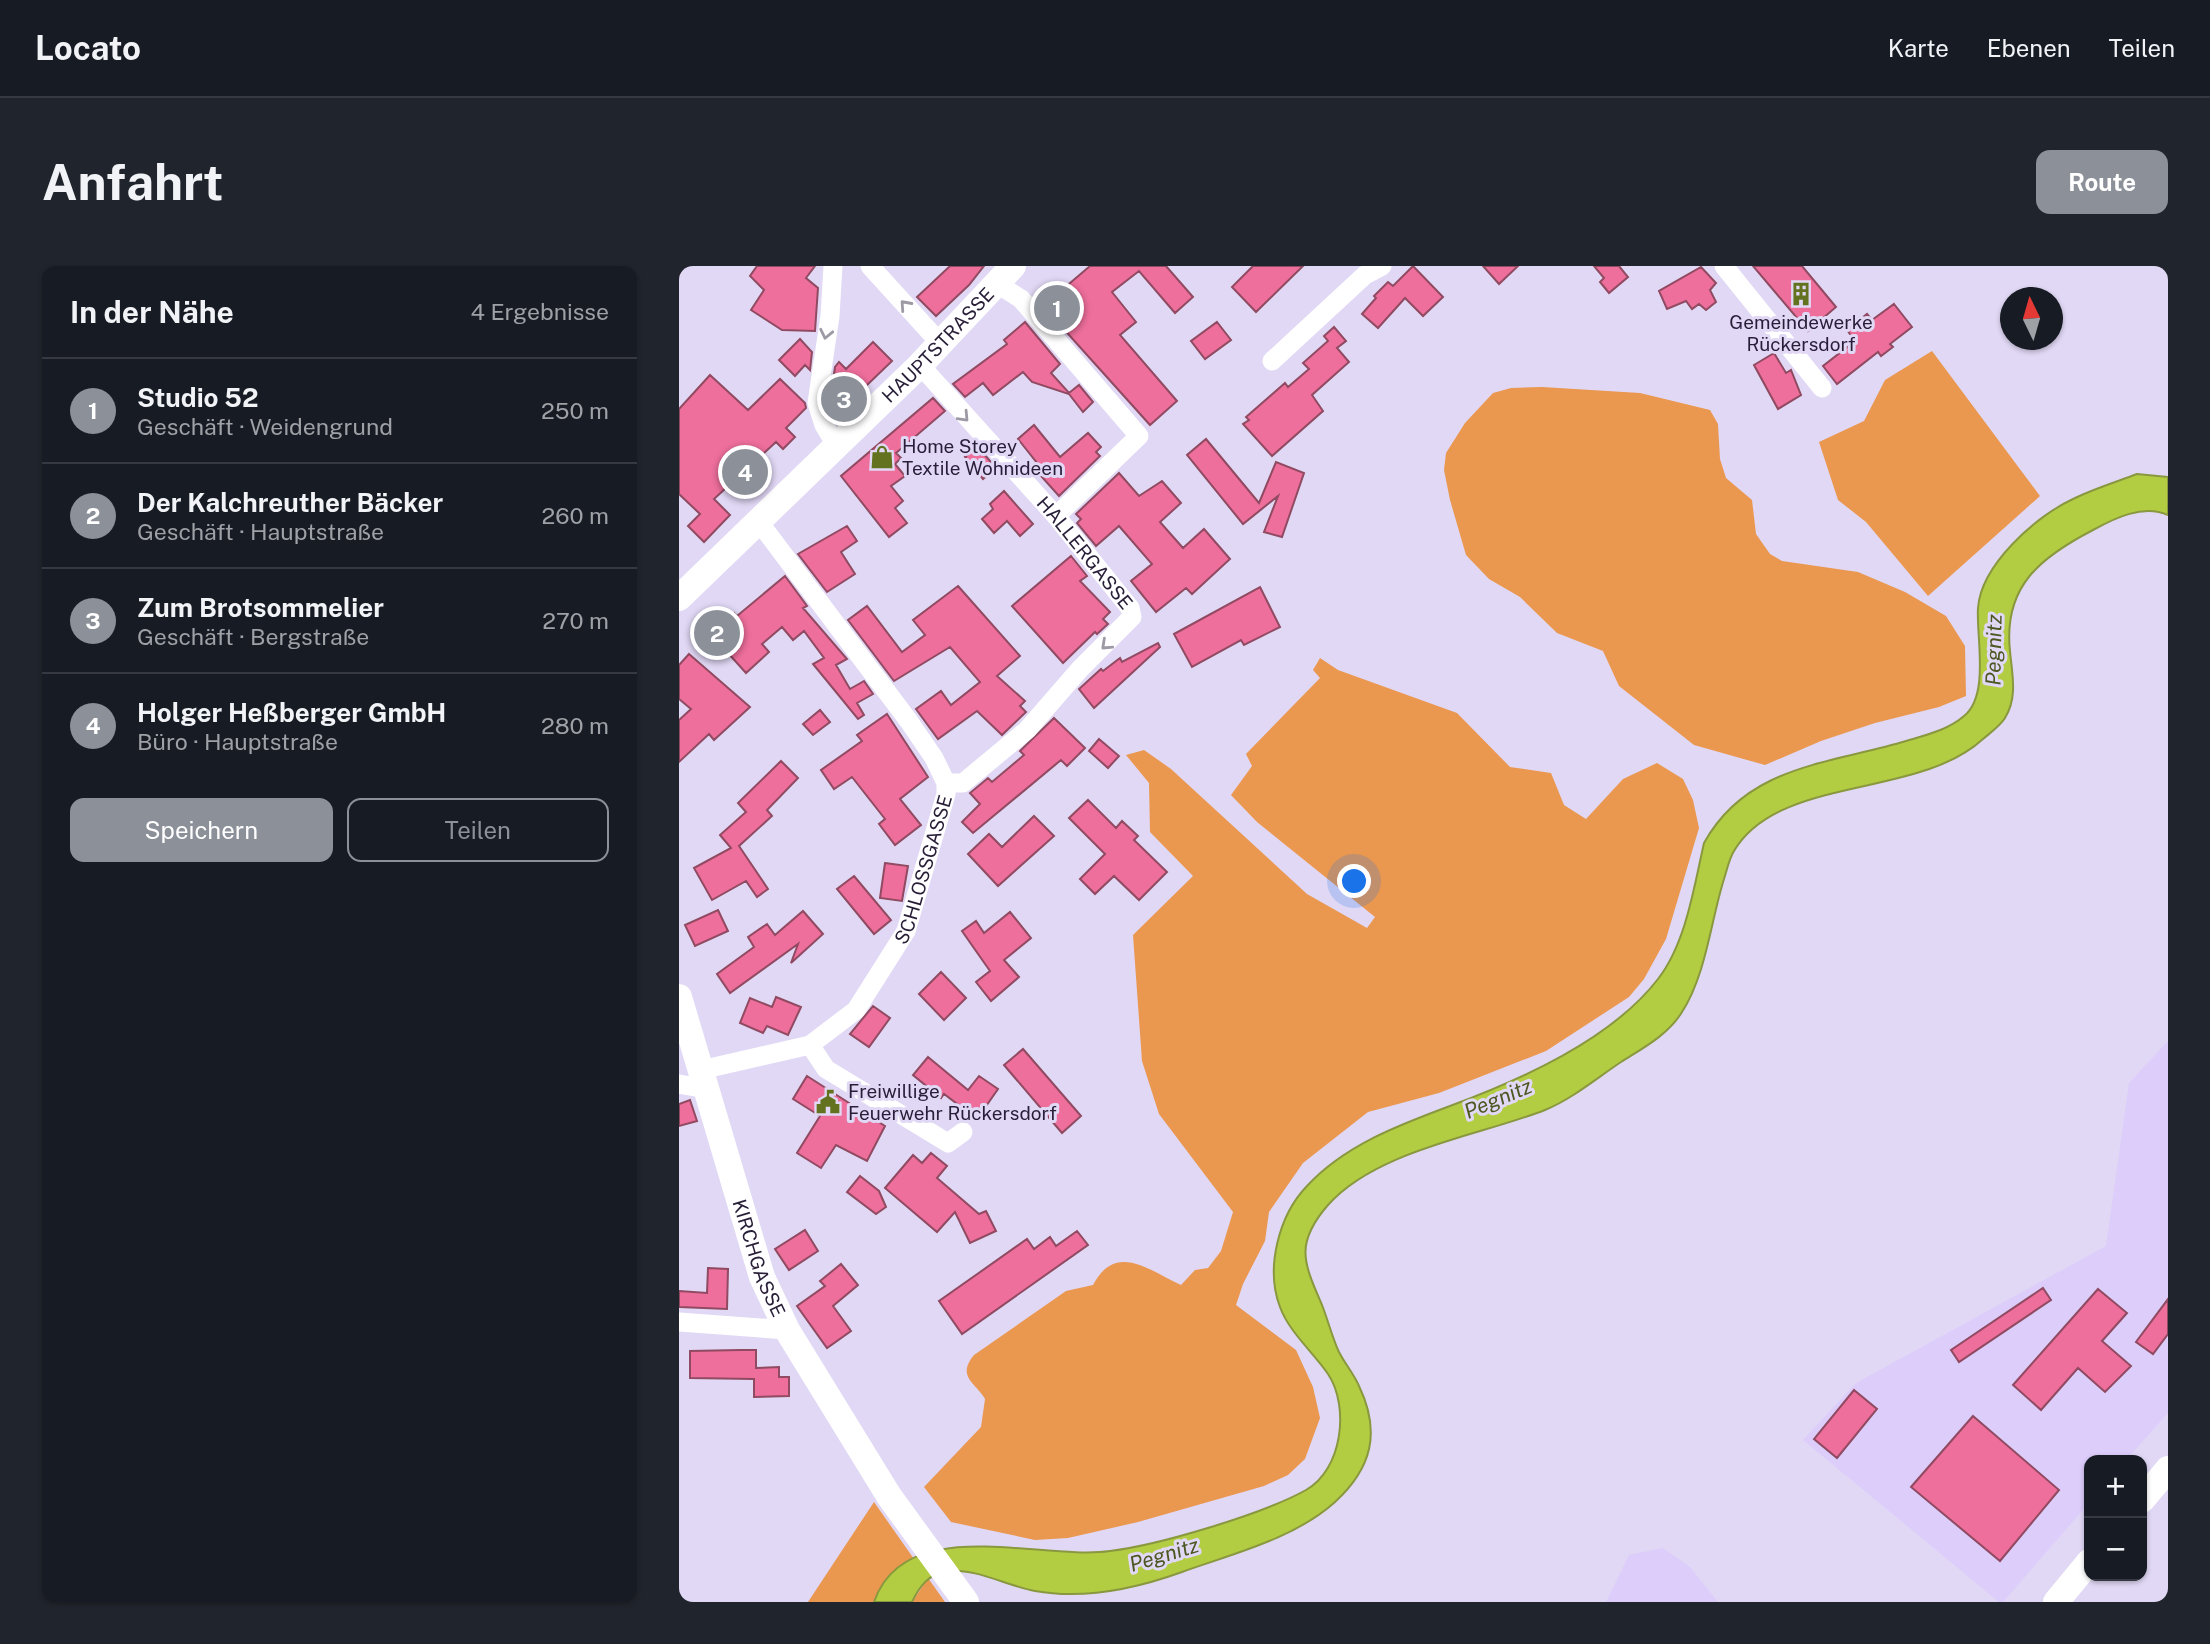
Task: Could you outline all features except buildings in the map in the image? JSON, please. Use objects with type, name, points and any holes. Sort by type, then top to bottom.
[{"type":"main road","name":"HAUPTSTRASSE","points":[[679,598],[920,365],[1005,275]]},
{"type":"main road","name":"KIRCHGASSE","points":[[679,997],[696,1081],[762,1277],[787,1330],[889,1496],[966,1602]]},
{"type":"main road","points":[[2147,1494],[2168,1469]]},
{"type":"main road","points":[[2056,1602],[2084,1568]]},
{"type":"street","points":[[833,266],[830,316],[817,403],[824,425],[836,445]]},
{"type":"street","points":[[870,266],[940,344]]},
{"type":"street","points":[[1272,361],[1365,275],[1382,266]]},
{"type":"street","points":[[1724,266],[1822,388]]},
{"type":"street","points":[[1005,275],[1021,299],[1139,436],[1056,516]]},
{"type":"street","name":"HALLERGASSE","points":[[920,365],[1056,516],[1130,608],[1132,617],[1080,669],[1027,730],[963,783],[946,782]]},
{"type":"street","name":"SCHLOSSGASSE","points":[[696,1081],[810,1045],[856,1010],[906,931],[946,794],[946,782],[934,758],[908,720],[759,522]]},
{"type":"street","points":[[810,1045],[826,1069],[948,1143],[963,1132]]},
{"type":"street","points":[[679,1322],[787,1330]]},
{"type":"shaded area","points":[[1932,351],[2040,496],[1928,596],[1866,522],[1838,500],[1819,442],[1864,421],[1885,380]]},
{"type":"shaded area","points":[[1542,387],[1640,393],[1710,410],[1718,424],[1720,459],[1726,478],[1752,500],[1756,534],[1770,554],[1782,561],[1858,572],[1905,592],[1946,616],[1965,646],[1966,696],[1939,707],[1875,723],[1821,741],[1765,765],[1694,745],[1619,686],[1603,651],[1557,633],[1520,597],[1489,579],[1466,555],[1444,470],[1446,453],[1465,423],[1493,393],[1511,388]]},
{"type":"shaded area","points":[[1320,658],[1338,670],[1457,713],[1510,767],[1551,773],[1564,805],[1586,819],[1623,779],[1657,763],[1683,779],[1693,800],[1699,828],[1666,939],[1644,979],[1629,997],[1546,1051],[1439,1093],[1368,1112],[1303,1163],[1269,1212],[1265,1241],[1243,1284],[1236,1305],[1296,1350],[1313,1387],[1320,1418],[1305,1459],[1288,1475],[1264,1486],[1138,1522],[1068,1538],[1035,1540],[951,1522],[924,1487],[981,1427],[985,1399],[967,1374],[974,1355],[1066,1291],[1093,1285],[1112,1264],[1134,1263],[1181,1285],[1195,1270],[1208,1268],[1221,1251],[1233,1212],[1159,1114],[1142,1061],[1133,935],[1193,876],[1150,832],[1149,783],[1126,755],[1144,750],[1171,769],[1307,894],[1367,928],[1375,917],[1257,822],[1231,795],[1252,766],[1246,754],[1320,678],[1313,670]]},
{"type":"shaded area","points":[[2168,1041],[2168,1413],[2130,1455],[2084,1455],[2084,1509],[2003,1602],[1999,1602],[1803,1440],[1856,1383],[2106,1246],[2129,1083]]},
{"type":"shaded area","points":[[874,1502],[914,1559],[889,1576],[874,1602],[808,1602]]},
{"type":"shaded area","points":[[1663,1548],[1690,1567],[1718,1602],[1606,1602],[1629,1555]]},
{"type":"shaded area","points":[[928,1578],[945,1602],[912,1602]]},
{"type":"water","name":"Pegnitz","points":[[2137,474],[2168,477],[2168,515],[2139,512],[2110,521],[2057,551],[2029,576],[2019,591],[2009,628],[2012,702],[1998,727],[1955,758],[1923,771],[1815,798],[1783,810],[1755,827],[1734,851],[1719,895],[1697,981],[1682,1012],[1662,1034],[1584,1088],[1545,1110],[1430,1147],[1373,1171],[1349,1186],[1317,1219],[1306,1243],[1307,1265],[1341,1356],[1366,1403],[1371,1434],[1365,1462],[1348,1489],[1335,1502],[1319,1515],[1282,1536],[1128,1588],[1091,1593],[1054,1593],[1025,1589],[969,1572],[948,1571],[941,1572],[925,1582],[912,1602],[874,1602],[890,1574],[914,1557],[944,1549],[977,1546],[1081,1552],[1131,1548],[1264,1509],[1306,1490],[1318,1481],[1335,1453],[1339,1437],[1339,1403],[1328,1374],[1284,1316],[1274,1276],[1277,1243],[1297,1198],[1322,1172],[1355,1148],[1392,1129],[1477,1096],[1563,1056],[1616,1021],[1638,1001],[1668,965],[1688,914],[1704,843],[1722,817],[1743,797],[1793,771],[1929,734],[1964,716],[1977,694],[1979,680],[1978,608],[1981,592],[2000,559],[2027,530],[2058,507],[2088,492]]},
{"type":"place","name":"Gemeindewerke Rückersdorf","points":[[1801,294]]},
{"type":"place","name":"Studio 52","points":[[1057,308]]},
{"type":"place","name":"Zum Brotsommelier","points":[[844,399]]},
{"type":"place","name":"Home Storey Textile Wohnideen","points":[[882,457]]},
{"type":"place","name":"Holger Heßberger GmbH","points":[[745,472]]},
{"type":"place","name":"Der Kalchreuther Bäcker","points":[[717,633]]},
{"type":"place","name":"Freiwillige Feuerwehr Rückersdorf","points":[[828,1102]]}]
